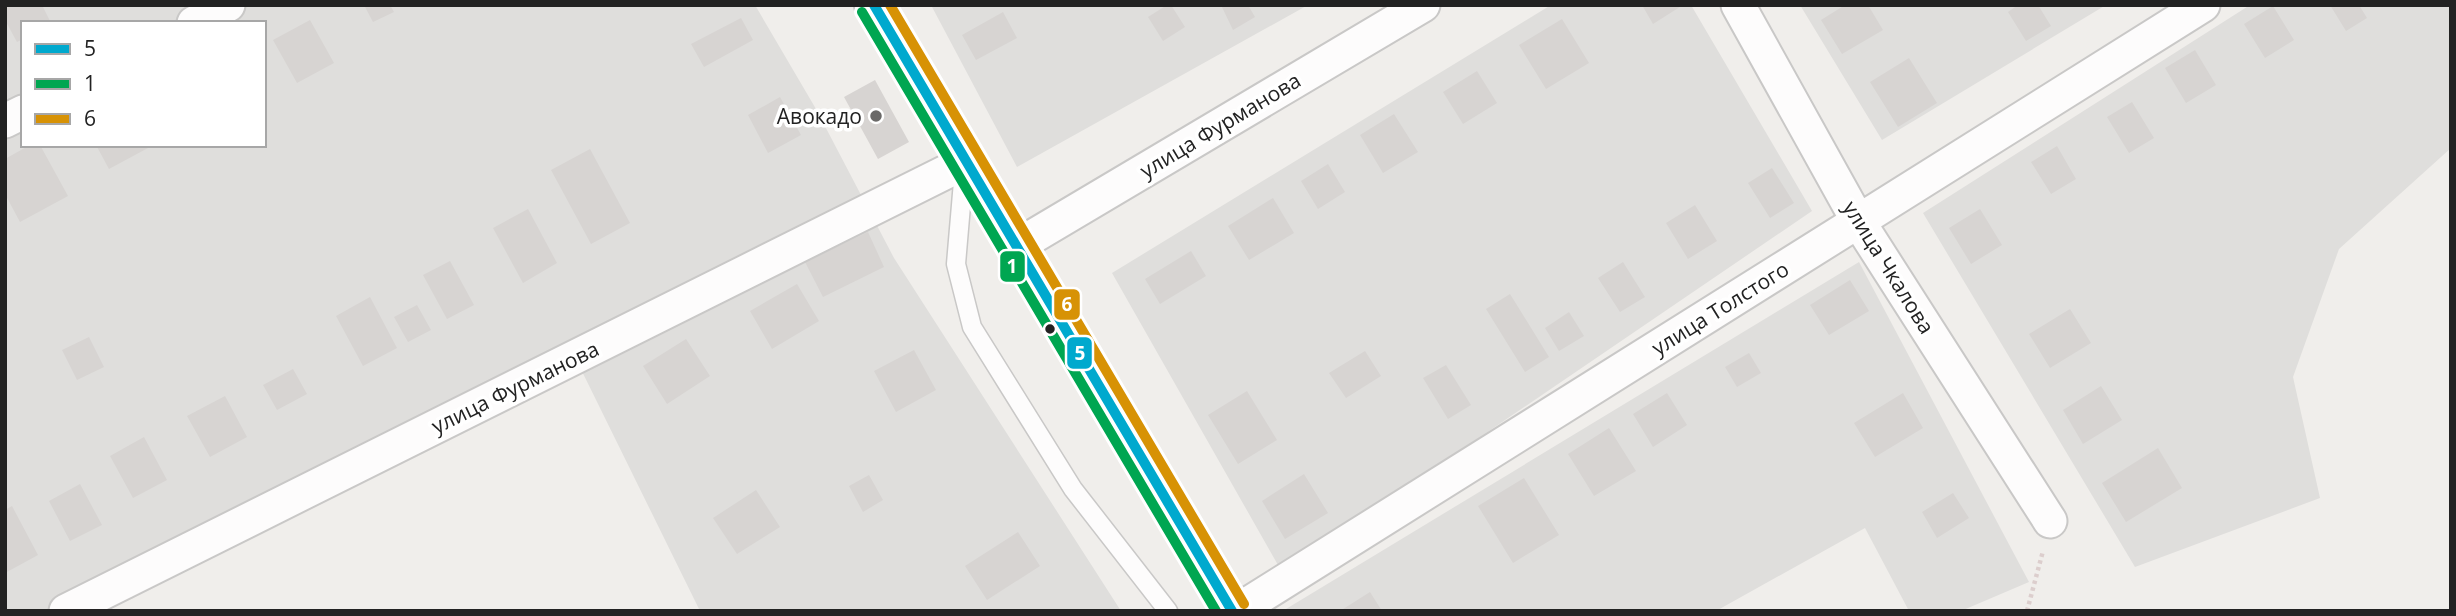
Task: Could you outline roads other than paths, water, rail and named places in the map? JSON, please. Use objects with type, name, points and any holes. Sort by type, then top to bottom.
[{"type":"street","points":[[198,21],[228,5]]},
{"type":"street","points":[[874,5],[964,163],[1017,246],[1235,611]]},
{"type":"street","name":"улица Фурманова","points":[[1017,246],[1423,5]]},
{"type":"street","name":"улица Чкалова","points":[[1738,5],[1858,221],[2050,521]]},
{"type":"street","name":"улица Толстого","points":[[1235,611],[2203,5]]},
{"type":"street","points":[[5,121],[21,113]]},
{"type":"street","name":"улица Фурманова","points":[[66,611],[964,163]]},
{"type":"lane","points":[[964,163],[956,264],[972,327],[1073,489],[1168,611]]},
{"type":"place","name":"Авокадо","points":[[876,116]]}]
